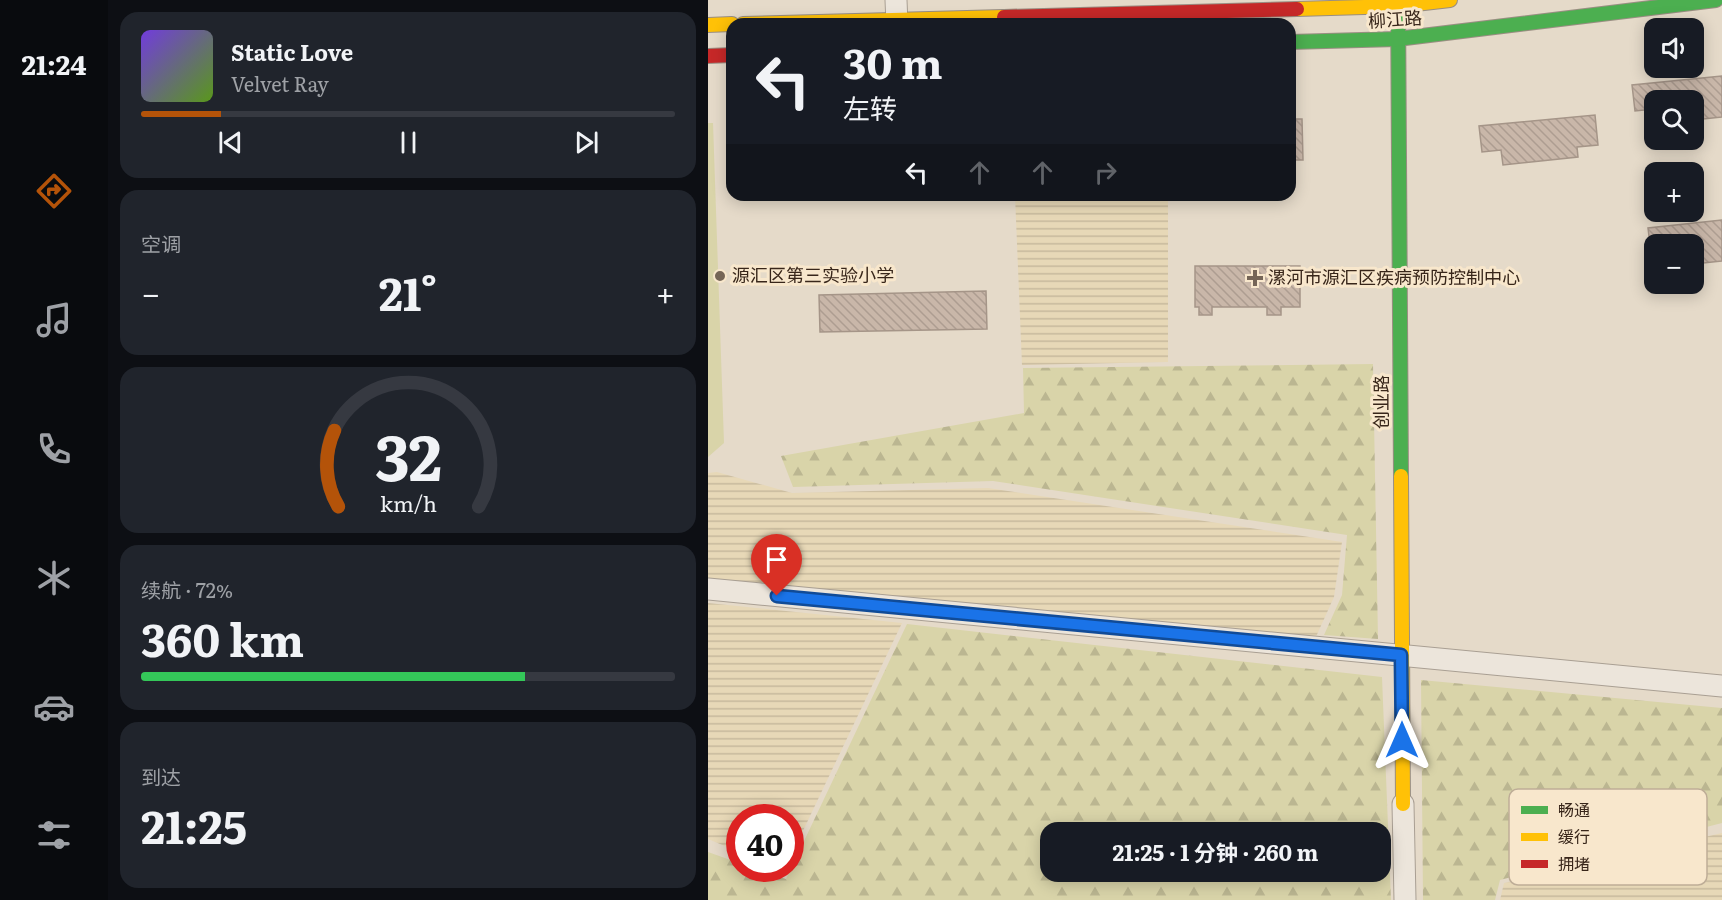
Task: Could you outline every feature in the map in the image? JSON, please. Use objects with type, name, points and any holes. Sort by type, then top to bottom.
[{"type":"street","points":[[896,0],[897,18]]},
{"type":"street","name":"柳江路","points":[[930,18],[1450,0]]},
{"type":"street","name":"柳江路","points":[[1296,42],[1397,39],[1716,0]]},
{"type":"street","name":"创业路","points":[[1398,3],[1402,804]]},
{"type":"street","points":[[708,25],[726,24]]},
{"type":"street","points":[[708,56],[726,55]]},
{"type":"street","points":[[708,590],[1722,686]]},
{"type":"street","points":[[1402,804],[1405,900]]},
{"type":"shaded area","points":[[1015,201],[1168,201],[1168,362],[1022,365]]},
{"type":"shaded area","points":[[717,472],[792,493],[988,488],[1342,542],[1334,597],[1315,639],[708,582],[708,473]]},
{"type":"shaded area","points":[[708,603],[902,623],[804,829],[804,804],[726,804],[726,847],[708,839]]},
{"type":"shaded area","points":[[1722,833],[1722,900],[1500,900],[1504,883],[1509,882],[1509,885],[1707,885],[1707,836]]},
{"type":"green space","points":[[708,123],[713,123],[724,443],[708,457]]},
{"type":"green space","points":[[1373,364],[1378,639],[1324,635],[1342,595],[1347,535],[993,481],[793,487],[781,456],[1024,413],[1023,368]]},
{"type":"green space","points":[[907,624],[1382,677],[1388,822],[1040,822],[1040,882],[1390,882],[1391,900],[708,900],[708,852],[726,858],[726,882],[804,882],[804,841]]},
{"type":"green space","points":[[1421,680],[1722,708],[1722,823],[1707,827],[1707,789],[1509,789],[1509,878],[1500,880],[1495,900],[1423,900]]},
{"type":"building","points":[[1722,76],[1722,117],[1704,119],[1704,90],[1644,90],[1644,110],[1635,111],[1632,85]]},
{"type":"building","points":[[1595,115],[1598,145],[1577,147],[1578,157],[1503,165],[1501,150],[1482,152],[1479,126]]},
{"type":"building","points":[[1296,119],[1302,119],[1303,160],[1296,160]]},
{"type":"building","points":[[1722,220],[1722,261],[1704,263],[1704,234],[1649,234],[1648,228]]},
{"type":"building","points":[[1195,266],[1300,266],[1300,307],[1281,307],[1281,315],[1267,315],[1267,307],[1212,307],[1212,315],[1199,315],[1199,307],[1195,307]]},
{"type":"building","points":[[986,291],[987,329],[820,332],[819,295]]},
{"type":"traffic: fast","points":[[1398,0],[1401,476]]},
{"type":"traffic: fast","points":[[1296,42],[1397,39],[1716,0]]},
{"type":"traffic: slow","points":[[1297,9],[1398,6],[1450,0]]},
{"type":"traffic: slow","points":[[967,18],[1004,17]]},
{"type":"traffic: slow","points":[[708,25],[726,24]]},
{"type":"traffic: slow","points":[[1401,476],[1403,804]]},
{"type":"traffic: jam","points":[[1004,17],[1297,9]]},
{"type":"traffic: jam","points":[[708,56],[726,55]]},
{"type":"place","name":"源汇区第三实验小学","points":[[720,276]]},
{"type":"place","name":"漯河市源汇区疾病预防控制中心","points":[[1255,278]]},
{"type":"route","points":[[777,596],[1401,655],[1402,740]]}]
